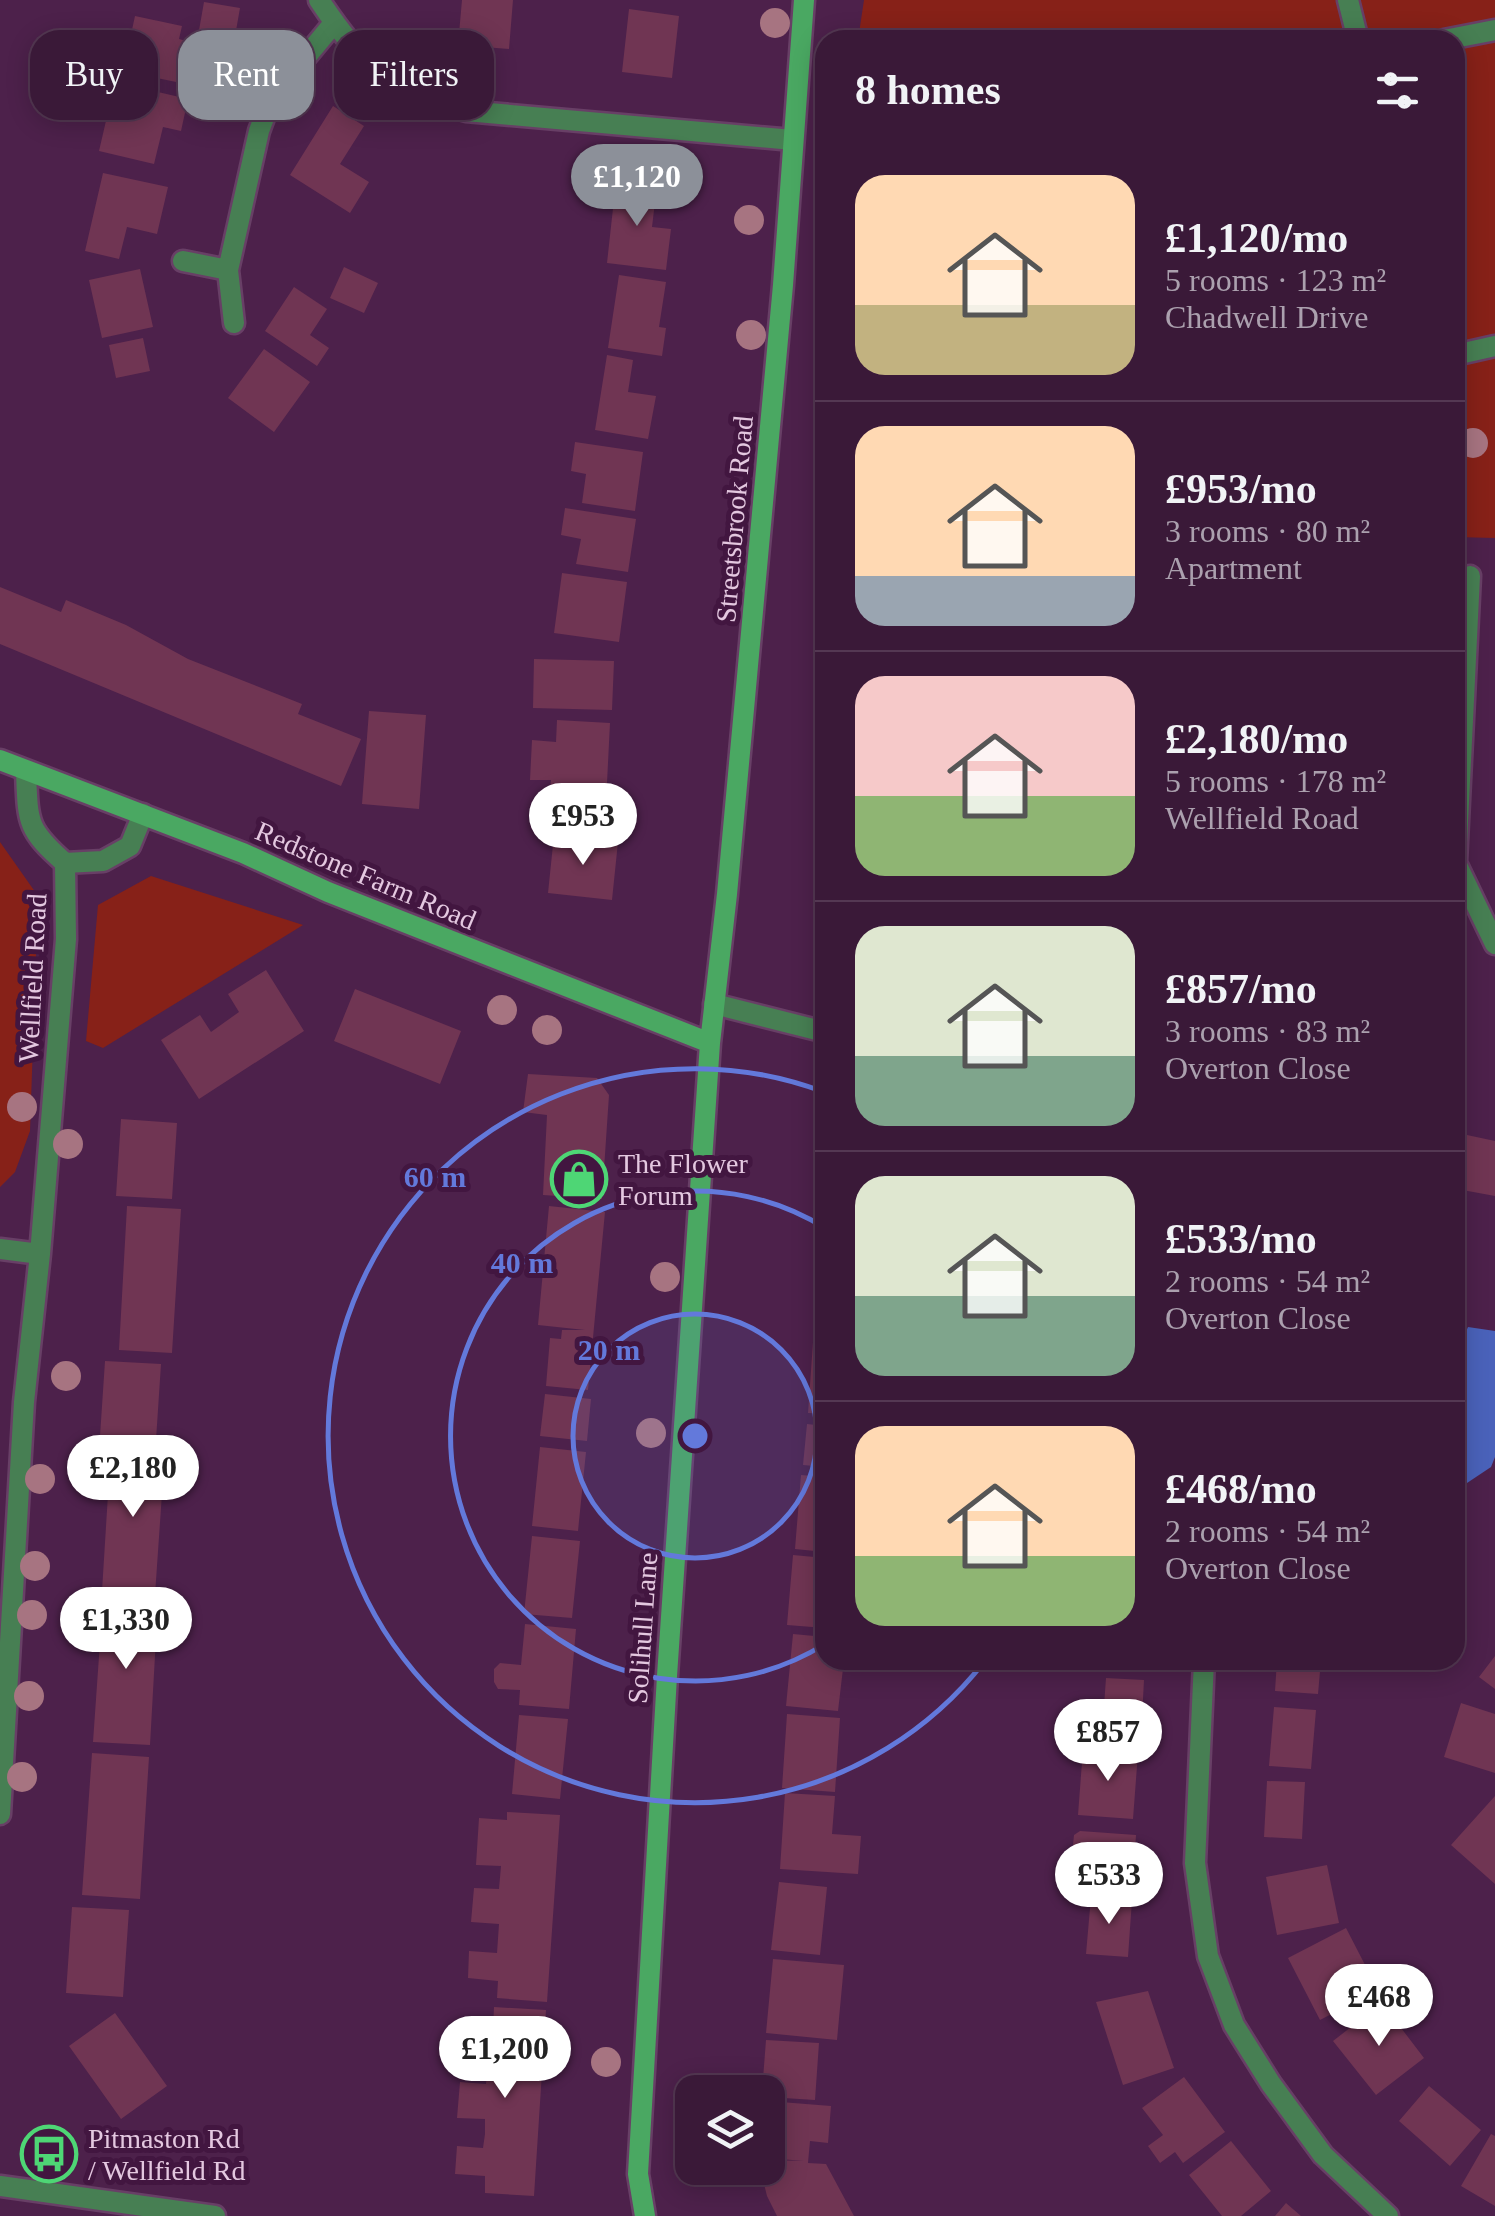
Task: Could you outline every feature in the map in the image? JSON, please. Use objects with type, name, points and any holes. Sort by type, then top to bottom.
[{"type":"main road","name":"Streetsbrook Road","points":[[710,1042],[728,894],[804,0]]},
{"type":"main road","name":"Redstone Farm Road","points":[[0,760],[243,853],[360,905],[710,1042]]},
{"type":"main road","name":"Solihull Lane","points":[[645,2216],[639,2154],[666,1676],[710,1042]]},
{"type":"street","points":[[318,0],[364,60],[414,96],[438,104],[466,111],[794,140]]},
{"type":"street","points":[[1348,0],[1356,30]]},
{"type":"street","points":[[234,323],[228,270],[259,131],[271,98],[334,23]]},
{"type":"street","points":[[1465,36],[1495,30]]},
{"type":"street","points":[[183,261],[228,270]]},
{"type":"street","points":[[1465,353],[1495,346]]},
{"type":"street","points":[[1465,678],[1470,576]]},
{"type":"street","name":"Wellfield Road","points":[[26,771],[28,819],[38,840],[66,863],[103,861],[130,846],[144,814]]},
{"type":"street","name":"Wellfield Road","points":[[0,1814],[24,1402],[66,939],[66,863]]},
{"type":"street","points":[[1465,887],[1495,944]]},
{"type":"street","points":[[714,1004],[815,1029]]},
{"type":"street","points":[[0,1249],[40,1254]]},
{"type":"street","points":[[1204,1670],[1194,1863],[1208,1956],[1234,2024],[1271,2084],[1324,2155],[1388,2216]]},
{"type":"street","points":[[0,2186],[215,2216]]},
{"type":"shaded area","points":[[864,0],[1495,0],[1495,538],[1465,537],[1465,30],[860,30]]},
{"type":"shaded area","points":[[0,842],[38,896],[30,1131],[15,1172],[0,1187]]},
{"type":"shaded area","points":[[151,876],[303,925],[103,1048],[86,1041],[98,905]]},
{"type":"water","points":[[1468,1327],[1495,1331],[1495,1457],[1491,1467],[1465,1484]]},
{"type":"building","points":[[462,0],[513,0],[509,49],[494,48],[494,30],[459,30]]},
{"type":"building","points":[[204,2],[240,8],[236,30],[199,30]]},
{"type":"building","points":[[629,9],[679,16],[672,78],[622,72]]},
{"type":"building","points":[[135,16],[182,26],[178,30],[178,82],[158,78],[158,30],[132,30]]},
{"type":"building","points":[[158,92],[178,97],[178,120],[183,120],[181,131],[163,127],[154,164],[99,151],[106,120],[158,120]]},
{"type":"building","points":[[333,106],[334,120],[355,120],[364,126],[340,164],[369,182],[350,213],[290,175]]},
{"type":"building","points":[[103,173],[168,187],[157,234],[127,227],[119,259],[85,251]]},
{"type":"building","points":[[616,181],[657,185],[652,227],[671,229],[666,270],[607,263]]},
{"type":"building","points":[[344,267],[378,283],[364,313],[330,298]]},
{"type":"building","points":[[140,269],[153,327],[102,338],[89,280]]},
{"type":"building","points":[[619,275],[666,282],[659,327],[666,328],[662,356],[608,348]]},
{"type":"building","points":[[294,287],[327,309],[310,335],[329,348],[317,366],[265,331]]},
{"type":"building","points":[[143,338],[150,371],[116,378],[109,345]]},
{"type":"building","points":[[264,349],[310,382],[274,432],[228,398]]},
{"type":"building","points":[[607,355],[633,360],[628,392],[656,396],[648,439],[595,430]]},
{"type":"building","points":[[575,442],[643,452],[635,511],[582,503],[586,474],[571,471]]},
{"type":"building","points":[[565,508],[636,519],[628,572],[576,564],[581,539],[561,535]]},
{"type":"building","points":[[562,573],[627,582],[619,642],[554,633]]},
{"type":"building","points":[[0,587],[61,612],[66,600],[126,625],[188,659],[302,704],[298,714],[361,739],[341,786],[0,644]]},
{"type":"building","points":[[534,659],[614,661],[612,710],[533,708]]},
{"type":"building","points":[[369,711],[426,715],[419,809],[362,804]]},
{"type":"building","points":[[557,720],[610,723],[606,803],[549,800],[551,780],[530,780],[532,740],[556,742]]},
{"type":"building","points":[[554,835],[618,842],[612,900],[548,893]]},
{"type":"building","points":[[266,970],[304,1031],[199,1099],[161,1040],[200,1015],[211,1032],[239,1012],[228,994]]},
{"type":"building","points":[[355,989],[461,1031],[440,1084],[334,1041]]},
{"type":"building","points":[[528,1074],[597,1078],[609,1095],[602,1199],[543,1195],[547,1115],[523,1112]]},
{"type":"building","points":[[121,1119],[177,1123],[172,1199],[116,1196]]},
{"type":"building","points":[[1467,1135],[1495,1141],[1495,1196],[1465,1190]]},
{"type":"building","points":[[127,1206],[181,1209],[172,1353],[119,1350]]},
{"type":"building","points":[[549,1206],[605,1212],[588,1390],[546,1386],[550,1338],[561,1339],[562,1330],[585,1330],[538,1325]]},
{"type":"building","points":[[815,1314],[815,1413],[808,1413]]},
{"type":"building","points":[[105,1361],[161,1364],[156,1440],[100,1436]]},
{"type":"building","points":[[545,1394],[591,1399],[587,1441],[540,1436]]},
{"type":"building","points":[[807,1424],[815,1425],[815,1466],[803,1465]]},
{"type":"building","points":[[111,1446],[165,1450],[155,1595],[102,1591]]},
{"type":"building","points":[[540,1447],[586,1452],[578,1531],[532,1526]]},
{"type":"building","points":[[801,1475],[815,1476],[815,1551],[795,1549]]},
{"type":"building","points":[[532,1536],[580,1541],[572,1618],[524,1614]]},
{"type":"building","points":[[793,1555],[815,1557],[815,1627],[787,1625]]},
{"type":"building","points":[[103,1599],[158,1602],[150,1745],[93,1742]]},
{"type":"building","points":[[525,1624],[576,1629],[569,1709],[519,1705],[520,1690],[498,1689],[494,1682],[494,1669],[500,1663],[521,1665]]},
{"type":"building","points":[[793,1634],[815,1636],[815,1670],[843,1670],[838,1711],[786,1706]]},
{"type":"building","points":[[1495,1656],[1495,1689],[1479,1677]]},
{"type":"building","points":[[1276,1670],[1320,1670],[1318,1694],[1275,1691]]},
{"type":"building","points":[[1106,1678],[1144,1680],[1141,1737],[1102,1734]]},
{"type":"building","points":[[1461,1703],[1495,1714],[1495,1773],[1444,1757]]},
{"type":"building","points":[[1274,1707],[1316,1710],[1311,1769],[1269,1766]]},
{"type":"building","points":[[787,1714],[840,1718],[835,1792],[782,1788]]},
{"type":"building","points":[[519,1715],[568,1719],[560,1799],[512,1794]]},
{"type":"building","points":[[1083,1749],[1138,1753],[1133,1819],[1078,1815]]},
{"type":"building","points":[[92,1753],[149,1757],[140,1899],[82,1895]]},
{"type":"building","points":[[1267,1781],[1305,1782],[1302,1839],[1264,1837]]},
{"type":"building","points":[[785,1793],[835,1796],[832,1834],[861,1836],[858,1874],[780,1869]]},
{"type":"building","points":[[1495,1796],[1495,1884],[1451,1845]]},
{"type":"building","points":[[507,1812],[560,1815],[547,2002],[497,1998],[498,1981],[468,1978],[469,1951],[497,1953],[499,1924],[471,1922],[474,1888],[499,1889],[501,1866],[476,1865],[479,1818],[507,1820]]},
{"type":"building","points":[[1080,1831],[1136,1835],[1132,1897],[1076,1893],[1079,1851],[1073,1845],[1074,1835]]},
{"type":"building","points":[[1327,1865],[1339,1923],[1277,1935],[1266,1877]]},
{"type":"building","points":[[779,1882],[827,1887],[820,1955],[771,1950]]},
{"type":"building","points":[[1091,1897],[1132,1900],[1128,1957],[1086,1954]]},
{"type":"building","points":[[72,1907],[129,1910],[123,1997],[66,1993]]},
{"type":"building","points":[[1346,1928],[1378,1990],[1320,2020],[1288,1958]]},
{"type":"building","points":[[773,1959],[844,1965],[837,2040],[766,2033]]},
{"type":"building","points":[[1148,1991],[1174,2068],[1123,2085],[1096,2002]]},
{"type":"building","points":[[1382,2003],[1424,2058],[1376,2095],[1333,2041]]},
{"type":"building","points":[[494,2007],[546,2010],[534,2196],[485,2193],[485,2176],[455,2174],[457,2146],[483,2148],[485,2134],[485,2119],[457,2118],[460,2082],[486,2084],[488,2061],[463,2060],[465,2027],[493,2029]]},
{"type":"building","points":[[115,2013],[167,2086],[121,2119],[69,2046]]},
{"type":"building","points":[[766,2040],[819,2043],[815,2100],[785,2098],[785,2075],[763,2075]]},
{"type":"building","points":[[1184,2077],[1225,2132],[1183,2163],[1175,2152],[1160,2163],[1148,2146],[1163,2135],[1142,2108]]},
{"type":"building","points":[[1429,2086],[1481,2130],[1450,2166],[1399,2121]]},
{"type":"building","points":[[785,2102],[831,2106],[828,2143],[810,2141],[808,2163],[826,2164],[854,2216],[777,2216],[764,2185],[785,2185],[785,2160],[804,2161],[785,2159]]},
{"type":"building","points":[[1491,2134],[1495,2136],[1495,2206],[1461,2186]]},
{"type":"building","points":[[1231,2141],[1271,2191],[1241,2216],[1222,2216],[1189,2175]]},
{"type":"building","points":[[1286,2203],[1301,2216],[1275,2216]]},
{"type":"place","name":"The Flower Forum","points":[[579,1179]]},
{"type":"place","name":"Pitmaston Rd / Wellfield Rd","points":[[49,2154]]}]
